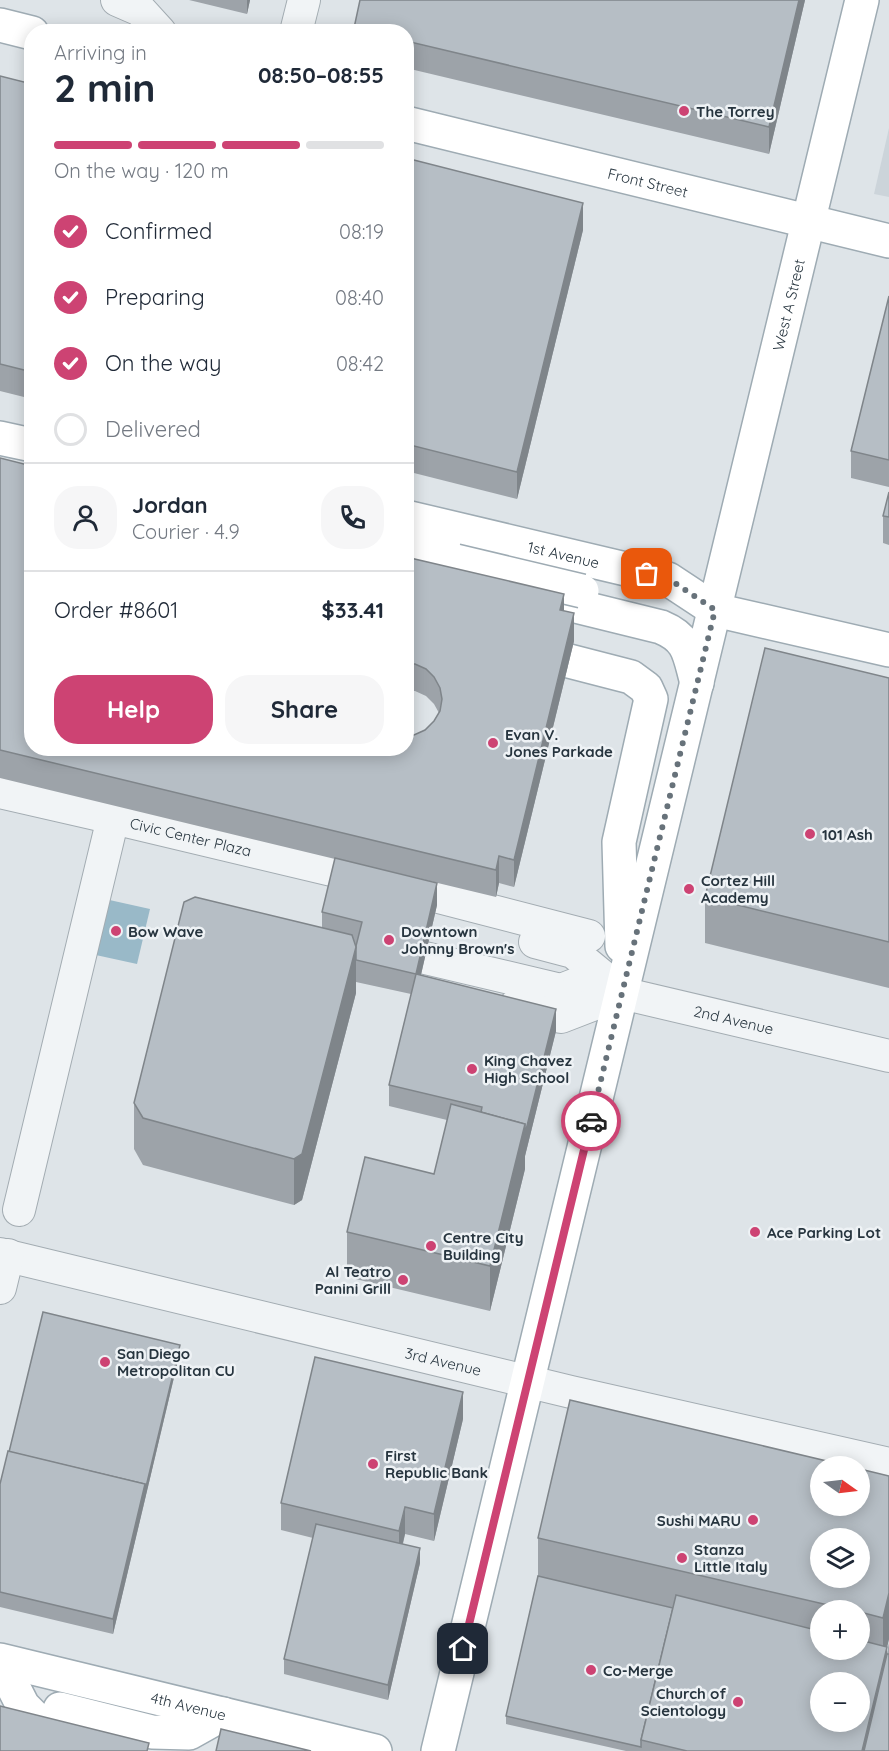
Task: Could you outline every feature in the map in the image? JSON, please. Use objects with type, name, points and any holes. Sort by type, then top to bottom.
[{"type":"main road","name":"West A Street","points":[[623,993],[862,0]]},
{"type":"main road","points":[[0,25],[24,31]]},
{"type":"main road","name":"Front Street","points":[[414,125],[889,241]]},
{"type":"main road","points":[[0,438],[24,443]]},
{"type":"main road","name":"1st Avenue","points":[[414,519],[669,579],[715,610],[889,650]]},
{"type":"main road","points":[[451,528],[503,581],[526,594],[661,627],[676,634],[688,651],[697,683]]},
{"type":"main road","points":[[414,551],[659,609],[715,610]]},
{"type":"main road","points":[[438,1751],[623,993],[619,842],[651,699],[646,688],[631,677],[569,661]]},
{"type":"main road","points":[[0,1661],[23,1706],[35,1718],[53,1726],[146,1749]]},
{"type":"main road","name":"4th Avenue","points":[[0,1661],[375,1751]]},
{"type":"main road","points":[[60,1709],[152,1732],[180,1733],[189,1733],[223,1714]]},
{"type":"street","points":[[117,0],[140,10],[153,24]]},
{"type":"street","points":[[298,24],[304,0]]},
{"type":"street","points":[[0,792],[113,818]]},
{"type":"street","name":"Civic Center Plaza","points":[[19,1210],[113,818],[361,877],[581,944]]},
{"type":"street","points":[[397,908],[581,944],[623,993]]},
{"type":"street","name":"2nd Avenue","points":[[623,993],[561,1017],[420,958],[567,970],[579,983],[623,993],[889,1056]]},
{"type":"street","points":[[0,1288],[4,1254]]},
{"type":"street","name":"3rd Avenue","points":[[4,1254],[528,1381],[889,1464]]},
{"type":"shaded area","points":[[889,128],[889,197],[874,194]]},
{"type":"water","name":"Bow Wave","points":[[96,897],[150,909],[137,964],[82,952]]},
{"type":"building","name":"The Torrey","points":[[360,0],[799,0],[769,127],[414,43],[414,24],[355,24]]},
{"type":"building","points":[[0,76],[24,82],[24,370],[0,364]]},
{"type":"building","points":[[414,160],[583,203],[517,472],[414,446]]},
{"type":"building","points":[[889,296],[889,460],[851,451]]},
{"type":"building","name":"Evan V. Jones Parkade","points":[[0,458],[24,464],[24,756],[0,750]]},
{"type":"building","points":[[889,492],[889,517],[883,516]]},
{"type":"building","name":"Evan V. Jones Parkade","points":[[414,559],[564,594],[560,610],[574,613],[514,860],[499,856],[496,870],[25,756],[414,756],[414,735],[425,730],[434,721],[440,711],[442,699],[440,688],[434,677],[426,669],[414,664]]},
{"type":"building","name":"101 Ash","points":[[765,648],[889,678],[889,942],[705,897]]},
{"type":"building","name":"Downtown Johnny Brown's","points":[[335,858],[437,883],[416,974],[356,960],[356,946],[362,922],[322,912]]},
{"type":"building","points":[[195,897],[352,935],[356,947],[302,1154],[294,1159],[143,1118],[134,1103],[184,902]]},
{"type":"building","name":"King Chavez High School","points":[[416,974],[556,1009],[525,1134],[525,1124],[481,1112],[482,1107],[389,1085]]},
{"type":"building","points":[[451,1104],[525,1124],[490,1266],[347,1232],[365,1157],[434,1174]]},
{"type":"building","points":[[43,1312],[180,1345],[145,1491],[145,1484],[9,1452]]},
{"type":"building","points":[[315,1357],[463,1392],[434,1514],[405,1507],[399,1531],[281,1503]]},
{"type":"building","name":"Stanza Little Italy","points":[[570,1400],[810,1457],[810,1516],[870,1516],[870,1471],[889,1476],[889,1593],[883,1618],[870,1615],[870,1600],[810,1601],[538,1538]]},
{"type":"building","points":[[8,1451],[145,1484],[113,1619],[0,1592],[0,1484]]},
{"type":"building","points":[[316,1524],[420,1548],[388,1685],[284,1659]]},
{"type":"building","name":"Co-Merge","points":[[538,1576],[673,1608],[641,1747],[506,1716]]},
{"type":"building","name":"Church of Scientology","points":[[676,1595],[810,1628],[810,1660],[870,1660],[870,1643],[887,1647],[870,1718],[870,1672],[810,1672],[810,1732],[867,1732],[862,1751],[687,1751],[641,1740]]},
{"type":"building","points":[[887,1654],[889,1654],[889,1751],[864,1751]]},
{"type":"building","points":[[0,1706],[149,1743],[147,1751],[0,1751]]},
{"type":"building","points":[[221,1729],[311,1751],[216,1751]]},
{"type":"way so far","points":[[591,1121],[715,610],[669,579],[647,574]]},
{"type":"place","name":"The Torrey","points":[[684,111]]},
{"type":"place","name":"Evan V. Jones Parkade","points":[[493,743]]},
{"type":"place","name":"101 Ash","points":[[810,834]]},
{"type":"place","name":"Cortez Hill Academy","points":[[689,889]]},
{"type":"place","name":"Bow Wave","points":[[116,931]]},
{"type":"place","name":"Downtown Johnny Brown's","points":[[389,940]]},
{"type":"place","name":"King Chavez High School","points":[[472,1069]]},
{"type":"place","name":"Ace Parking Lot","points":[[755,1232]]},
{"type":"place","name":"Centre City Building","points":[[431,1246]]},
{"type":"place","name":"Al Teatro Panini Grill","points":[[403,1280]]},
{"type":"place","name":"San Diego Metropolitan CU","points":[[105,1362]]},
{"type":"place","name":"First Republic Bank","points":[[373,1464]]},
{"type":"place","name":"Sushi MARU","points":[[753,1520]]},
{"type":"place","name":"Stanza Little Italy","points":[[682,1558]]},
{"type":"place","name":"Co-Merge","points":[[591,1670]]},
{"type":"place","name":"Church of Scientology","points":[[738,1702]]},
{"type":"route","points":[[463,1649],[591,1121]]}]
